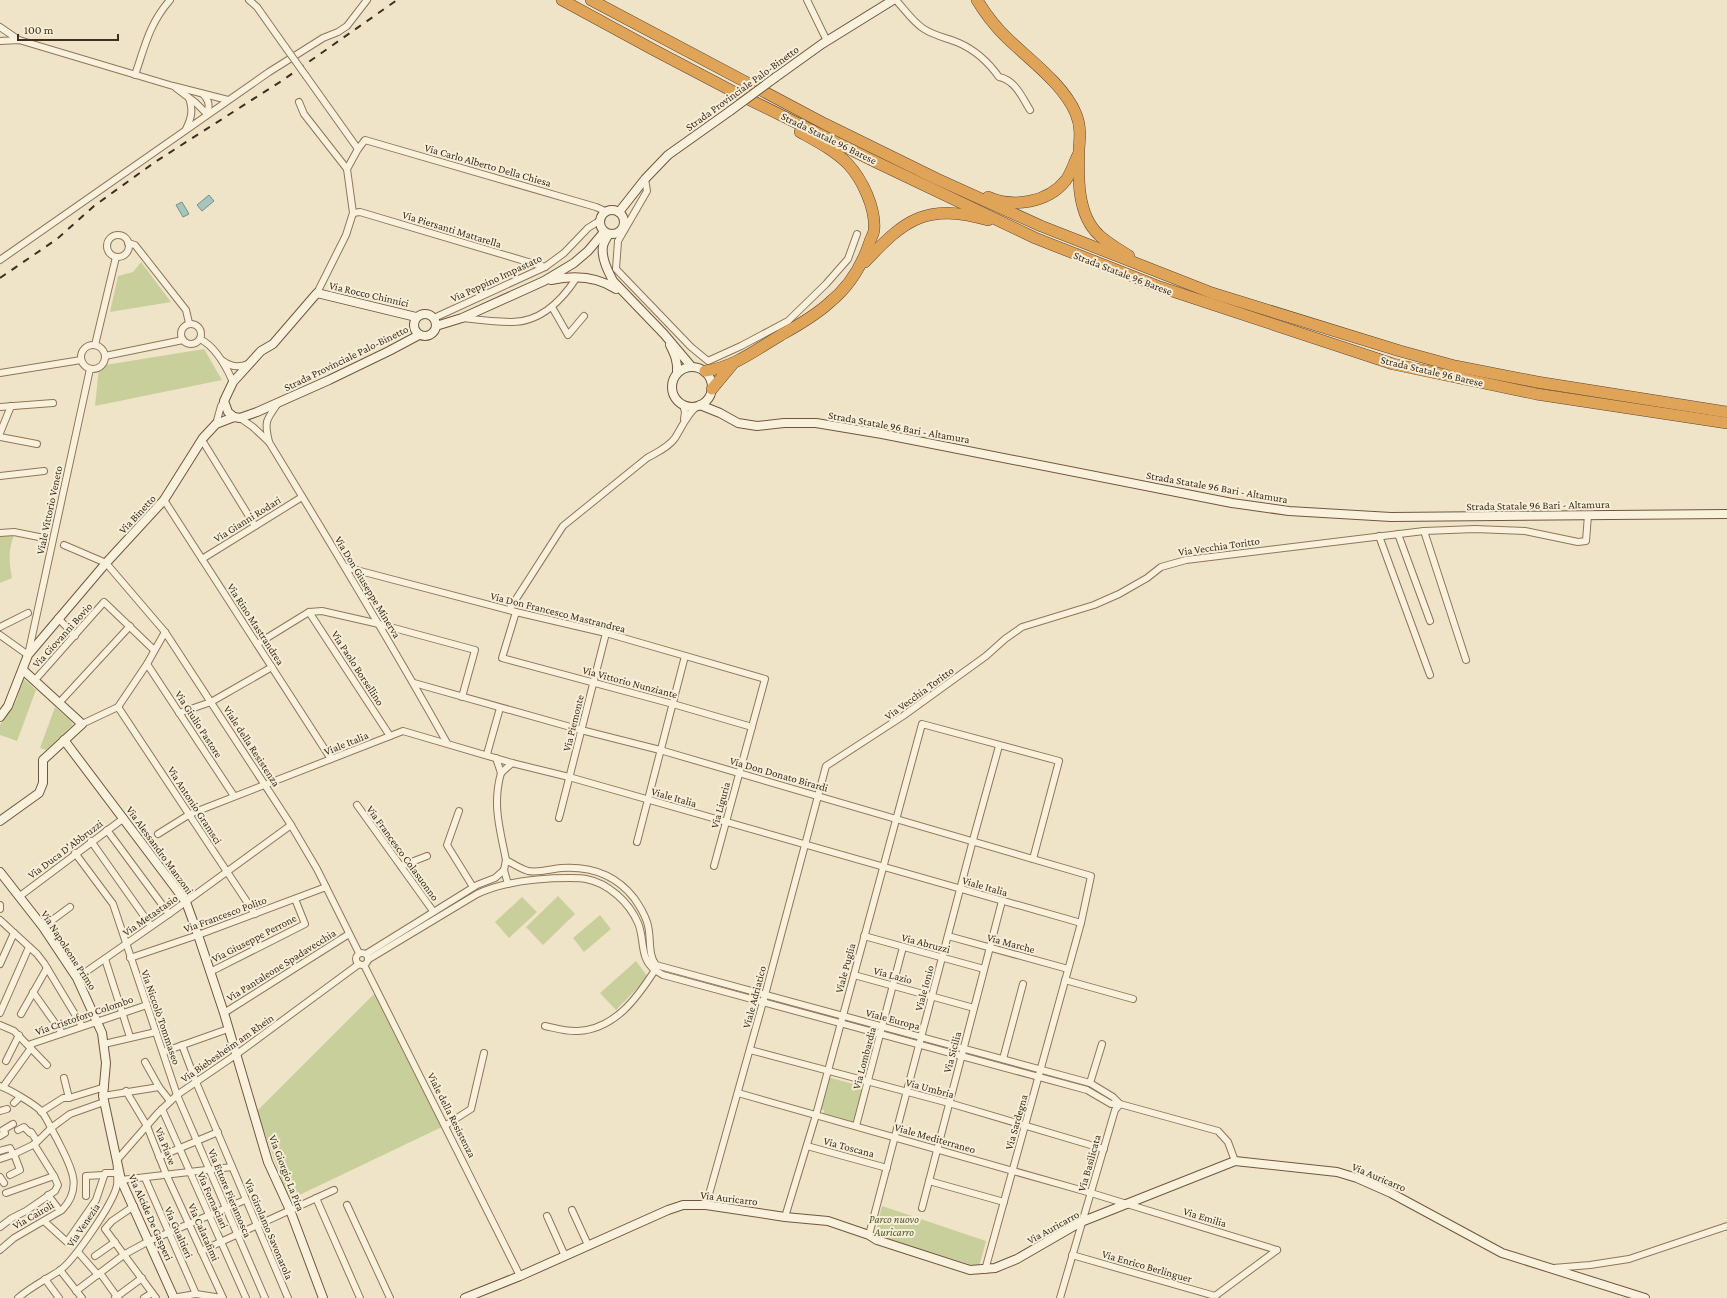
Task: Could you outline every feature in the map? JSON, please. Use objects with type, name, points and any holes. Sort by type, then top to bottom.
[{"type":"highway","name":"Strada Statale 96 Barese","points":[[562,0],[734,92],[1035,238],[1160,287],[1393,364],[1536,394],[1727,423]]},
{"type":"highway","name":"Strada Statale 96 Barese","points":[[591,0],[825,124],[937,179],[1041,226],[1212,293],[1400,351],[1455,366],[1537,382],[1727,412]]},
{"type":"highway","points":[[977,0],[1004,35],[1046,74],[1070,102],[1076,114],[1081,131],[1079,150],[1081,203],[1088,222],[1099,236],[1145,267]]},
{"type":"highway","points":[[705,371],[732,364],[803,322],[829,303],[850,283],[868,249],[874,230],[870,203],[861,180],[847,163],[830,150],[734,92]]},
{"type":"highway","points":[[937,179],[954,181],[992,198],[1015,203],[1034,201],[1052,192],[1065,180],[1079,150]]},
{"type":"highway","points":[[858,269],[888,237],[909,222],[927,215],[943,212],[986,220],[1035,238]]},
{"type":"highway","points":[[711,392],[719,379],[732,364]]},
{"type":"street","points":[[135,75],[151,26],[161,10],[170,0]]},
{"type":"street","points":[[249,0],[257,8],[358,149],[347,169]]},
{"type":"street","points":[[0,260],[207,114],[309,46],[347,26],[367,0]]},
{"type":"street","points":[[807,0],[826,41]]},
{"type":"street","points":[[895,0],[924,29],[941,38],[959,43],[977,54],[992,67],[999,76],[1014,85],[1030,110]]},
{"type":"street","name":"Strada Provinciale Palo-Binetto","points":[[620,212],[645,179],[668,155],[826,41],[895,0]]},
{"type":"street","points":[[0,27],[19,40],[173,86],[228,100]]},
{"type":"street","points":[[0,41],[19,40]]},
{"type":"street","points":[[173,86],[196,103],[207,114]]},
{"type":"street","points":[[203,94],[208,100],[209,107],[207,114]]},
{"type":"street","points":[[185,130],[191,119],[192,109],[188,98]]},
{"type":"street","points":[[216,424],[221,406],[233,382],[261,351],[273,344],[317,293],[346,235],[353,213],[347,169],[304,114],[299,102]]},
{"type":"street","name":"Via Carlo Alberto Della Chiesa","points":[[358,149],[365,140],[596,207],[605,211]]},
{"type":"street","points":[[645,179],[647,191],[618,241],[616,269],[686,342],[708,361],[741,346],[788,320],[826,284],[848,259],[857,234]]},
{"type":"street","points":[[462,318],[544,281],[574,263],[607,233],[617,233],[623,227],[624,219],[620,212],[612,209],[605,211],[600,217],[600,225],[607,233]]},
{"type":"street","name":"Via Piersanti Mattarella","points":[[353,213],[360,212],[545,267]]},
{"type":"street","name":"Via Peppino Impastato","points":[[435,322],[545,267],[564,253],[588,228],[599,222]]},
{"type":"street","points":[[607,233],[603,246],[607,270],[613,281],[664,334],[691,366]]},
{"type":"street","points":[[128,243],[126,253],[119,257],[112,255],[108,250],[107,243],[109,240],[118,235],[124,238],[128,243],[135,245],[186,310],[189,323]]},
{"type":"street","points":[[95,345],[116,257]]},
{"type":"street","points":[[544,281],[577,277],[589,278],[604,282],[626,295]]},
{"type":"street","points":[[435,322],[462,318],[513,322],[534,316],[552,307],[567,292],[577,277]]},
{"type":"street","name":"Via Rocco Chinnici","points":[[317,293],[416,317]]},
{"type":"street","points":[[552,307],[568,334],[584,316]]},
{"type":"street","points":[[426,313],[435,322],[431,334],[425,336],[419,335],[413,326],[416,317],[426,313]]},
{"type":"street","points":[[189,323],[195,324],[201,333],[200,339],[193,344],[187,343],[183,340],[180,331],[189,323]]},
{"type":"street","points":[[664,334],[676,357],[678,364],[677,373]]},
{"type":"street","name":"Strada Provinciale Palo-Binetto","points":[[281,401],[382,355],[419,335]]},
{"type":"street","points":[[200,339],[207,342],[220,359],[233,382]]},
{"type":"street","points":[[105,356],[183,340]]},
{"type":"street","points":[[91,345],[95,345],[102,349],[105,356],[100,367],[90,369],[85,366],[81,360],[84,349],[91,345]]},
{"type":"street","points":[[220,359],[233,366],[242,367],[251,362]]},
{"type":"street","points":[[0,373],[81,360]]},
{"type":"street","points":[[684,421],[685,412],[683,405],[674,396],[672,390],[673,378],[681,369],[691,366],[705,371],[710,377],[711,392],[720,413]]},
{"type":"street","name":"Viale Vittorio Veneto","points":[[28,655],[90,369]]},
{"type":"street","points":[[509,610],[563,526],[647,458],[662,450],[674,440],[684,421],[698,406],[707,400],[711,392]]},
{"type":"street","points":[[224,401],[228,412],[253,427],[269,442]]},
{"type":"street","points":[[269,442],[265,427],[266,421],[281,401]]},
{"type":"street","name":"Via Binetto","points":[[0,717],[8,706],[28,655],[106,563],[164,500],[202,440],[216,424],[237,418],[281,401]]},
{"type":"street","points":[[0,407],[53,403]]},
{"type":"street","points":[[683,405],[698,406]]},
{"type":"street","points":[[0,433],[11,406]]},
{"type":"street","name":"Strada Statale 96 Bari - Altamura","points":[[698,406],[720,413],[738,423],[758,426],[784,423],[816,424],[882,434],[1232,503],[1289,511],[1391,517],[1727,514]]},
{"type":"street","points":[[0,437],[37,444]]},
{"type":"street","points":[[202,440],[255,526]]},
{"type":"street","name":"Via Don Giuseppe Minerva","points":[[269,442],[414,683],[447,743]]},
{"type":"street","points":[[0,476],[44,471]]},
{"type":"street","name":"Via Gianni Rodari","points":[[202,559],[302,497]]},
{"type":"street","name":"Via Rino Mastrandrea","points":[[164,500],[330,759]]},
{"type":"street","name":"Via Vecchia Toritto","points":[[818,795],[826,766],[903,716],[986,656],[1005,639],[1022,627],[1094,605],[1119,594],[1147,578],[1161,567],[1186,560],[1424,531],[1475,529],[1525,531],[1578,542],[1586,540],[1588,515]]},
{"type":"street","points":[[1424,531],[1466,660]]},
{"type":"street","points":[[0,533],[14,532],[44,538]]},
{"type":"street","points":[[1398,534],[1430,621]]},
{"type":"street","points":[[1379,536],[1430,675]]},
{"type":"street","points":[[64,545],[106,563]]},
{"type":"street","name":"Viale della Resistenza","points":[[106,563],[165,632],[291,825],[326,887],[359,954]]},
{"type":"street","name":"Via Don Francesco Mastrandrea","points":[[345,567],[516,612],[606,633],[765,679]]},
{"type":"street","name":"Via Giovanni Bovio","points":[[35,680],[104,602],[130,626]]},
{"type":"street","points":[[257,644],[308,612],[322,611],[379,624],[475,650],[462,696]]},
{"type":"street","name":"Via Paolo Borsellino","points":[[308,612],[390,736]]},
{"type":"street","name":"Via Vittorio Nunziante","points":[[516,612],[502,658],[752,727]]},
{"type":"street","points":[[0,627],[28,614]]},
{"type":"street","points":[[58,618],[75,636]]},
{"type":"street","points":[[59,703],[130,626],[154,650]]},
{"type":"street","points":[[0,821],[39,793],[43,783],[43,760],[82,724],[118,707],[147,664],[165,632]]},
{"type":"street","name":"Via Piemonte","points":[[560,818],[606,633]]},
{"type":"street","points":[[0,635],[28,655]]},
{"type":"street","points":[[637,842],[685,656]]},
{"type":"street","name":"Via Giulio Pastore","points":[[147,664],[234,796]]},
{"type":"street","points":[[179,713],[211,702],[272,667]]},
{"type":"street","points":[[23,670],[82,724]]},
{"type":"street","name":"Via Liguria","points":[[714,866],[765,679]]},
{"type":"street","name":"Via Don Donato Birardi","points":[[414,683],[818,795],[1091,876],[1081,923]]},
{"type":"street","name":"Via Antonio Gramsci","points":[[118,707],[255,914]]},
{"type":"street","points":[[487,754],[500,708]]},
{"type":"street","name":"Viale Puglia","points":[[785,1217],[816,1115],[922,724],[999,746]]},
{"type":"street","name":"Viale Italia","points":[[158,834],[190,814],[403,731],[487,754],[512,763],[648,799],[960,890],[1081,923]]},
{"type":"street","name":"Via Alessandro Manzoni","points":[[64,740],[186,902],[237,1054]]},
{"type":"street","points":[[999,746],[1059,761],[1033,858]]},
{"type":"street","name":"Viale Ionio","points":[[869,1235],[999,746]]},
{"type":"street","points":[[496,758],[501,773]]},
{"type":"street","points":[[508,884],[504,870],[506,860],[496,804],[496,789],[501,773],[512,763]]},
{"type":"street","name":"Viale Adriatico","points":[[706,1205],[750,1050],[818,795]]},
{"type":"street","name":"Via Francesco Colasuonno","points":[[357,806],[433,911]]},
{"type":"street","points":[[460,811],[447,845],[473,887]]},
{"type":"street","name":"Via Duca D'Abbruzzi","points":[[20,896],[124,818]]},
{"type":"street","name":"Via Metastasio","points":[[77,978],[186,902],[291,825]]},
{"type":"street","points":[[107,830],[169,914]]},
{"type":"street","points":[[91,842],[151,926]]},
{"type":"street","name":"Via Niccolò Tommaseo","points":[[76,853],[113,904],[177,1095]]},
{"type":"street","points":[[400,866],[427,856]]},
{"type":"street","points":[[506,860],[527,871],[536,872],[574,868],[592,870],[608,875],[621,884],[640,907],[647,922],[652,960],[656,968],[629,1007],[597,1027],[579,1032],[544,1026]]},
{"type":"street","points":[[504,870],[520,868]]},
{"type":"street","points":[[520,868],[523,882]]},
{"type":"street","name":"Via Biebesheim am Rhein","points":[[117,1160],[162,1109],[177,1095],[237,1054],[433,911],[473,887],[492,880],[504,870]]},
{"type":"street","name":"Via Napoleone Primo","points":[[0,872],[20,896],[77,978],[97,1022],[104,1044],[106,1064],[104,1099]]},
{"type":"street","name":"Via Biebesheim am Rhein","points":[[365,960],[477,894],[490,888],[508,884],[557,878],[586,879],[615,893],[634,914],[639,924],[644,954],[648,965],[656,968]]},
{"type":"street","name":"Via Francesco Polito","points":[[130,958],[198,935],[326,887]]},
{"type":"street","name":"Via Giuseppe Perrone","points":[[210,972],[305,924],[295,899]]},
{"type":"street","name":"Via Sicilia","points":[[922,1208],[936,1149],[1002,901]]},
{"type":"street","points":[[43,928],[70,907]]},
{"type":"street","points":[[0,920],[37,954],[82,1026]]},
{"type":"street","name":"Via Sardegna","points":[[985,1270],[1081,923]]},
{"type":"street","points":[[0,964],[14,933]]},
{"type":"street","name":"Via Pantaleone Spadavecchia","points":[[224,1013],[349,934]]},
{"type":"street","name":"Via Abruzzi","points":[[864,936],[984,969]]},
{"type":"street","name":"Via Marche","points":[[948,936],[1068,969]]},
{"type":"street","points":[[0,1013],[29,947]]},
{"type":"street","name":"Via Lombardia","points":[[856,1126],[904,947]]},
{"type":"street","points":[[359,954],[365,960],[356,959],[359,954]]},
{"type":"street","points":[[105,959],[130,1037]]},
{"type":"street","name":"Viale della Resistenza","points":[[365,960],[520,1276]]},
{"type":"street","points":[[21,1014],[47,968]]},
{"type":"street","name":"Viale Europa","points":[[656,968],[921,1036],[1090,1083],[1113,1097],[1120,1104]]},
{"type":"street","name":"Viale Europa","points":[[656,968],[664,975],[961,1057],[1087,1090],[1111,1104],[1120,1104],[1218,1131],[1228,1142],[1235,1161]]},
{"type":"street","name":"Via Lazio","points":[[854,975],[974,1008]]},
{"type":"street","points":[[1065,980],[1132,999]]},
{"type":"street","points":[[1003,1059],[1023,984]]},
{"type":"street","points":[[33,992],[62,1033]]},
{"type":"street","name":"Via Cristoforo Colombo","points":[[29,1047],[62,1033],[147,1005]]},
{"type":"street","points":[[0,1025],[14,1031],[47,1065]]},
{"type":"street","points":[[163,1052],[228,1029]]},
{"type":"street","points":[[104,1044],[156,1032]]},
{"type":"street","points":[[6,1061],[19,1036]]},
{"type":"street","points":[[1090,1083],[1102,1044]]},
{"type":"street","name":"Via Girolamo Savonarola","points":[[182,1045],[245,1200],[258,1226],[288,1298]]},
{"type":"street","points":[[29,1047],[2,1086],[41,1112],[68,1160],[73,1176],[73,1192],[96,1198]]},
{"type":"street","name":"Via Umbria","points":[[750,1050],[949,1103],[1104,1149]]},
{"type":"street","points":[[446,1125],[471,1109],[484,1053]]},
{"type":"street","name":"Via Giorgio La Pira","points":[[237,1054],[268,1162],[290,1210],[323,1298]]},
{"type":"street","points":[[145,1062],[159,1087],[170,1101]]},
{"type":"street","points":[[64,1078],[69,1098]]},
{"type":"street","points":[[41,1112],[63,1098],[69,1098],[105,1087]]},
{"type":"street","points":[[0,1159],[28,1150],[51,1128],[70,1114],[126,1091],[159,1087]]},
{"type":"street","name":"Via Piave","points":[[126,1091],[147,1126],[166,1174]]},
{"type":"street","name":"Viale Mediterraneo","points":[[738,1093],[1126,1203]]},
{"type":"street","name":"Via Ettore Fieramosca","points":[[177,1095],[265,1298]]},
{"type":"street","points":[[14,1103],[20,1097]]},
{"type":"street","name":"Via Alcide De Gasperi","points":[[104,1099],[117,1160],[119,1177],[134,1206],[173,1298]]},
{"type":"street","name":"Via Basilicata","points":[[1060,1298],[1114,1110],[1120,1104]]},
{"type":"street","name":"Via Fornaciari","points":[[162,1109],[246,1298]]},
{"type":"street","points":[[0,1136],[5,1134],[3,1130],[13,1124]]},
{"type":"street","points":[[0,1227],[55,1191],[58,1185],[31,1132],[30,1133],[24,1127],[18,1130]]},
{"type":"street","points":[[159,1157],[218,1132]]},
{"type":"street","name":"Via Toscana","points":[[807,1146],[887,1168]]},
{"type":"street","points":[[0,1151],[10,1148],[14,1154],[20,1170],[10,1175]]},
{"type":"street","name":"Via Auricarro","points":[[465,1298],[520,1276],[668,1210],[683,1205],[706,1205],[785,1217],[828,1221],[869,1235],[877,1240],[970,1270],[985,1270],[995,1268],[1017,1259],[1082,1222],[1126,1203],[1235,1161],[1337,1172],[1357,1178],[1391,1193],[1502,1253],[1645,1298]]},
{"type":"street","points":[[86,1196],[86,1176],[104,1175],[105,1173],[119,1177],[145,1178],[166,1174],[232,1167]]},
{"type":"street","name":"Via Calatafimi","points":[[166,1174],[222,1298]]},
{"type":"street","points":[[44,1221],[67,1242],[96,1198],[104,1175]]},
{"type":"street","points":[[6,1193],[54,1176]]},
{"type":"street","points":[[0,1177],[4,1183]]},
{"type":"street","name":"Via Venezia","points":[[18,1298],[60,1270],[78,1252],[109,1204],[119,1177]]},
{"type":"street","name":"Via Gualtieri","points":[[145,1178],[196,1294]]},
{"type":"street","points":[[929,1181],[1004,1202]]},
{"type":"street","points":[[201,1251],[238,1236],[334,1190]]},
{"type":"street","name":"Via Cairoli","points":[[0,1250],[14,1238],[60,1211],[67,1205],[73,1192]]},
{"type":"street","points":[[48,1195],[60,1211]]},
{"type":"street","points":[[316,1198],[360,1298]]},
{"type":"street","points":[[76,1291],[125,1254],[149,1241],[245,1200]]},
{"type":"street","name":"Via Emilia","points":[[1126,1203],[1277,1250],[1215,1297]]},
{"type":"street","points":[[347,1205],[390,1298]]},
{"type":"street","points":[[134,1206],[112,1221],[105,1228],[154,1296],[144,1298]]},
{"type":"street","points":[[572,1210],[588,1245]]},
{"type":"street","points":[[547,1216],[565,1256]]},
{"type":"street","points":[[1548,1268],[1590,1265],[1629,1259],[1727,1226]]},
{"type":"street","points":[[95,1256],[116,1242]]},
{"type":"street","points":[[78,1252],[99,1274],[117,1298],[142,1278]]},
{"type":"street","name":"Via Enrico Berlinguer","points":[[1072,1255],[1215,1297]]},
{"type":"street","points":[[60,1270],[82,1298]]},
{"type":"street","points":[[45,1279],[59,1298]]},
{"type":"street","points":[[173,1298],[196,1294],[222,1298]]},
{"type":"green space","points":[[141,262],[171,302],[110,312],[118,276],[133,272]]},
{"type":"green space","points":[[204,349],[222,380],[95,406],[99,366]]},
{"type":"green space","points":[[14,535],[10,556],[12,578],[0,583],[0,536]]},
{"type":"green space","points":[[23,679],[36,690],[17,741],[0,735],[0,725],[16,701]]},
{"type":"green space","points":[[55,707],[71,721],[73,725],[46,750],[40,748]]},
{"type":"green space","points":[[558,896],[575,914],[543,945],[526,927]]},
{"type":"green space","points":[[522,897],[537,912],[509,938],[495,922]]},
{"type":"green space","points":[[600,915],[611,929],[584,952],[573,938]]},
{"type":"green space","points":[[636,961],[648,977],[616,1010],[600,993]]},
{"type":"green space","points":[[375,993],[446,1125],[289,1200],[257,1111]]},
{"type":"green space","points":[[827,1077],[865,1087],[855,1125],[823,1115],[824,1110],[819,1109]]},
{"type":"green space","name":"Parco nuovo Auricarro","points":[[882,1206],[986,1241],[979,1267],[875,1235]]},
{"type":"water","points":[[209,195],[214,201],[202,211],[197,205]]},
{"type":"water","points":[[182,202],[189,214],[183,217],[176,205]]},
{"type":"railway","points":[[0,278],[57,239],[94,206],[155,162],[283,80],[397,0]]}]
